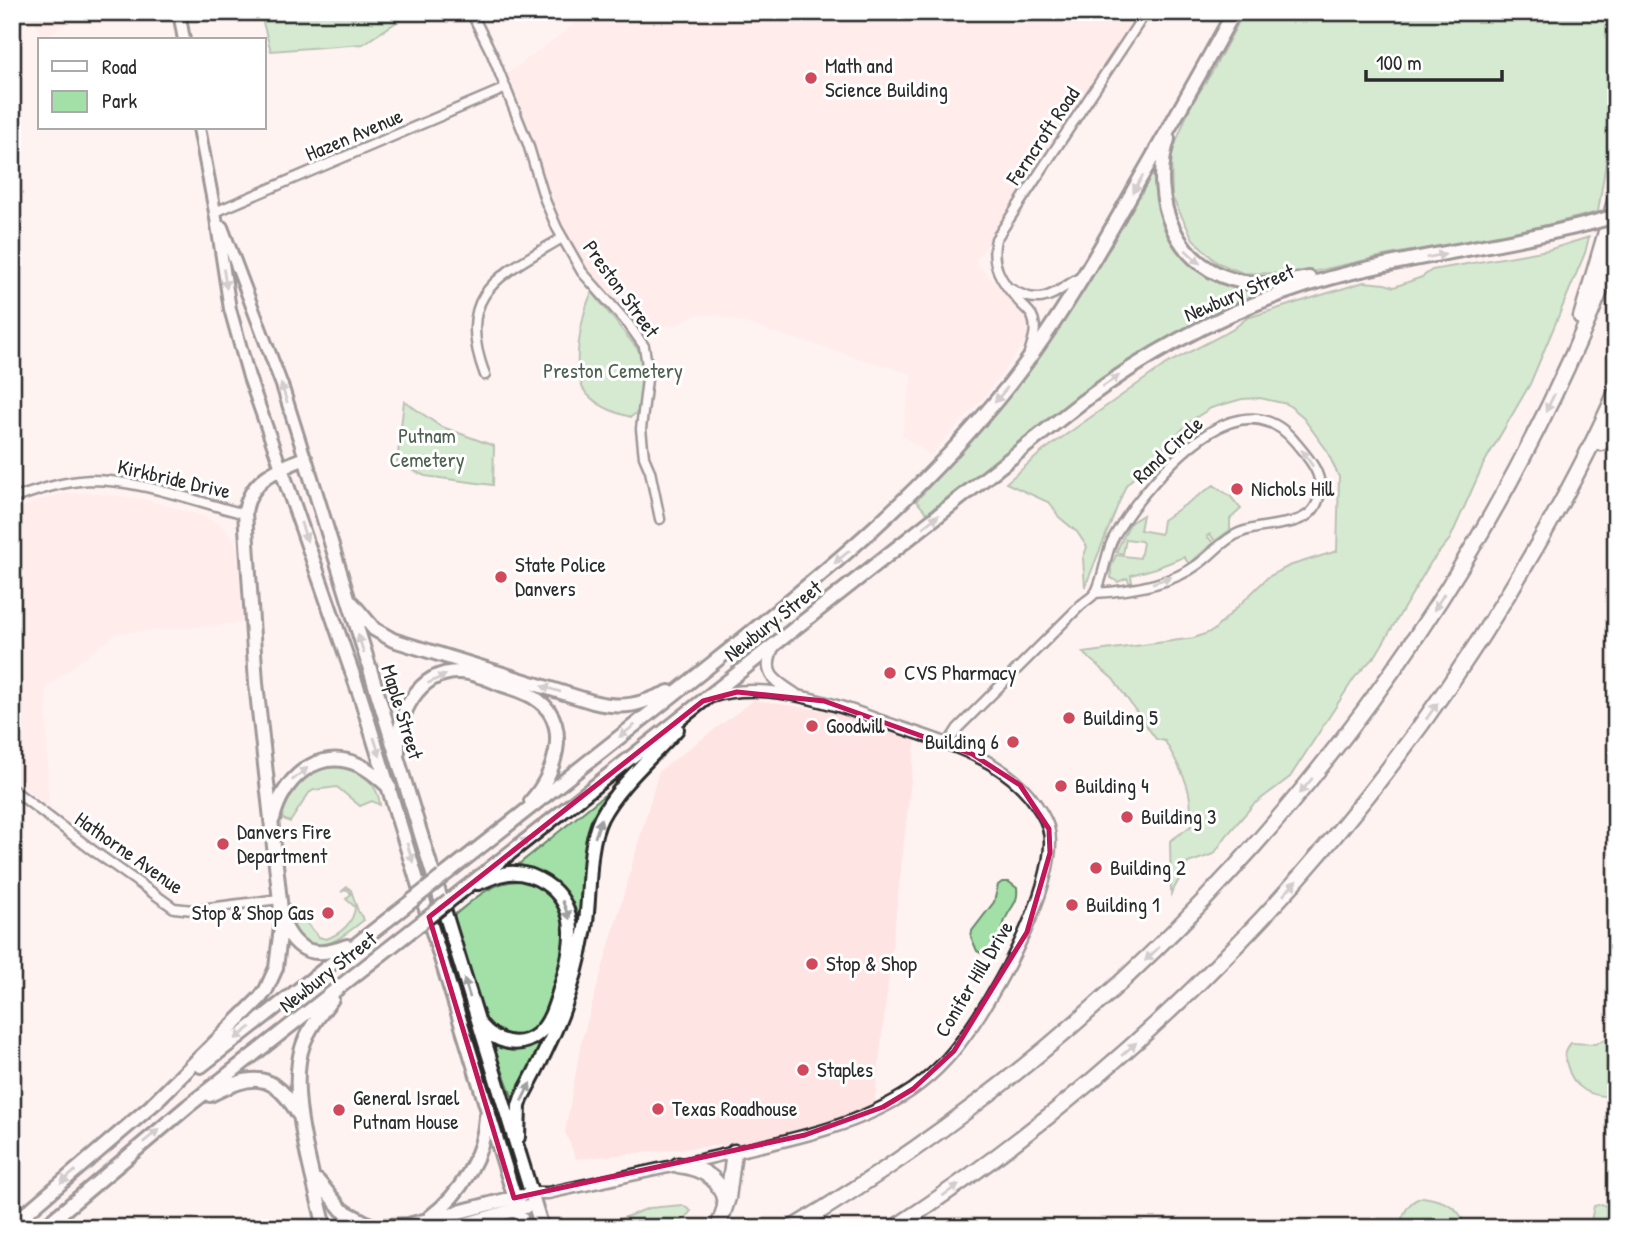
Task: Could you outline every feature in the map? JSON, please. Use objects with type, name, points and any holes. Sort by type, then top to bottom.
[{"type":"highway","points":[[1564,375],[1616,198]]},
{"type":"highway","points":[[792,1228],[926,1141],[1033,1060],[1135,970],[1244,859],[1338,746],[1416,638],[1498,504],[1564,375],[1616,251]]},
{"type":"highway","points":[[1534,551],[1616,392]]},
{"type":"highway","points":[[894,1228],[985,1165],[1076,1094],[1172,1010],[1254,929],[1330,843],[1402,752],[1474,649],[1616,418]]},
{"type":"highway","points":[[718,1228],[725,1210],[734,1152]]},
{"type":"highway","points":[[678,1165],[694,1168],[711,1177],[722,1191],[725,1210]]},
{"type":"main road","points":[[179,12],[184,38]]},
{"type":"main road","name":"Newbury Street","points":[[12,1225],[152,1105],[686,685],[891,514],[955,448],[1025,363],[1085,274],[1234,12]]},
{"type":"main road","points":[[1183,103],[1166,146],[1162,182],[1170,225],[1192,257],[1215,273],[1254,284],[1279,283],[1369,268]]},
{"type":"main road","name":"Maple Street","points":[[199,130],[239,346],[351,666],[524,1228]]},
{"type":"main road","name":"Maple Street","points":[[215,212],[283,388],[542,1228]]},
{"type":"main road","name":"Newbury Street","points":[[43,1228],[188,1106],[1082,402],[1130,369],[1195,331],[1303,286],[1369,268],[1521,240],[1616,216]]},
{"type":"main road","points":[[152,1105],[266,990],[278,959],[282,919],[254,660],[245,514],[247,501],[264,478],[305,458]]},
{"type":"main road","points":[[345,590],[366,621],[393,640],[601,704],[623,707],[636,705],[686,685]]},
{"type":"main road","points":[[403,780],[398,740],[402,717],[413,696],[430,681],[459,672],[474,674],[525,693],[550,711],[556,733],[556,758],[537,794],[509,824]]},
{"type":"main road","points":[[521,1158],[517,1128],[519,1106],[554,1036],[573,985],[586,925],[595,834],[601,818],[621,790],[703,701]]},
{"type":"main road","points":[[271,833],[277,804],[287,785],[301,771],[317,762],[352,762],[370,771],[390,788]]},
{"type":"main road","points":[[468,886],[506,873],[525,874],[539,879],[564,902],[572,933],[570,952],[556,1000],[548,1021],[539,1034],[522,1042],[505,1042],[489,1034],[476,1015]]},
{"type":"main road","points":[[282,919],[293,940],[300,947],[317,953],[325,954],[366,937]]},
{"type":"main road","points":[[325,1228],[301,1118],[299,1068],[302,1048],[314,1023],[348,980]]},
{"type":"main road","points":[[188,1106],[237,1082],[262,1080],[282,1091],[301,1118]]},
{"type":"main road","points":[[425,1221],[453,1196],[477,1158],[485,1131],[485,1102]]},
{"type":"main road","points":[[313,1173],[342,1210],[373,1227]]},
{"type":"main road","points":[[455,1227],[534,1198]]},
{"type":"main road","points":[[350,1228],[392,1227],[516,1204]]},
{"type":"main road","points":[[455,1227],[500,1228]]},
{"type":"street","name":"Preston Street","points":[[471,12],[506,88],[528,144],[545,200],[562,238],[582,272],[644,346],[648,371],[640,429],[644,457],[650,471],[660,519]]},
{"type":"street","name":"Ferncroft Road","points":[[1025,363],[1035,336],[1034,323],[1032,316],[996,270],[993,258],[996,239],[1146,12]]},
{"type":"street","name":"Hazen Avenue","points":[[215,212],[506,88]]},
{"type":"street","points":[[485,375],[476,350],[474,334],[481,300],[504,275],[562,238]]},
{"type":"street","points":[[1006,285],[1023,296],[1040,299],[1053,295],[1085,274]]},
{"type":"street","name":"Rand Circle","points":[[1238,420],[1267,422],[1291,437],[1319,477],[1320,488],[1316,506],[1309,514],[1299,519],[1260,525],[1239,533],[1219,545],[1198,565],[1178,575],[1141,587],[1096,593],[1113,540],[1124,521],[1163,473],[1210,430],[1238,420]]},
{"type":"street","name":"Kirkbride Drive","points":[[12,499],[59,484],[106,481],[245,514]]},
{"type":"street","points":[[947,745],[958,728],[1096,593]]},
{"type":"street","name":"Conifer Hill Drive","points":[[776,643],[768,663],[768,671],[782,686],[799,696]]},
{"type":"street","name":"Conifer Hill Drive","points":[[534,1198],[844,1124],[883,1107],[913,1089],[954,1051],[1027,932],[1050,853],[1049,829],[1030,797],[1006,773],[972,754],[923,734],[799,696],[737,691],[703,701]]},
{"type":"street","name":"Hathorne Avenue","points":[[12,789],[174,908],[193,910],[279,899]]},
{"type":"highlighted area","points":[[737,692],[824,701],[972,754],[1020,785],[1049,829],[1050,853],[1027,932],[954,1051],[913,1089],[883,1107],[805,1135],[514,1198],[429,917],[703,701]]},
{"type":"shaded area","points":[[30,12],[84,12],[43,38]]},
{"type":"shaded area","points":[[579,12],[1139,12],[975,262],[1023,313],[1030,328],[1023,345],[983,398],[930,455],[902,435],[912,374],[715,314],[697,314],[678,324],[639,330],[582,266],[554,211],[504,76],[582,19]]},
{"type":"shaded area","points":[[91,493],[147,500],[205,517],[220,525],[231,535],[237,547],[242,623],[116,633],[46,687],[48,807],[12,776],[12,512],[40,500],[64,494]]},
{"type":"shaded area","points":[[754,700],[852,715],[916,736],[874,1107],[765,1141],[576,1159],[565,1132],[581,1043],[659,771]]},
{"type":"green space","points":[[260,12],[412,12],[363,44],[271,51]]},
{"type":"green space","points":[[1244,12],[1616,12],[1616,143],[1607,156],[1598,212],[1519,232],[1388,255],[1303,274],[1243,273],[1216,262],[1193,239],[1172,197],[1171,155],[1190,107]]},
{"type":"green space","points":[[1153,173],[1166,227],[1184,254],[1272,290],[1195,323],[1122,365],[927,513],[916,501],[993,413],[1052,336]]},
{"type":"green space","points":[[1589,237],[1585,253],[1530,384],[1483,465],[1450,539],[1431,562],[1376,655],[1355,677],[1290,777],[1253,805],[1214,854],[1188,863],[1171,894],[1170,841],[1191,826],[1190,801],[1185,781],[1165,741],[1156,739],[1113,679],[1083,653],[1194,638],[1213,631],[1268,577],[1289,566],[1337,551],[1339,477],[1326,449],[1301,415],[1287,404],[1260,398],[1242,399],[1211,408],[1192,420],[1126,485],[1085,587],[1083,558],[1087,547],[1077,532],[1059,517],[1050,503],[1006,483],[1043,451],[1166,364],[1232,330],[1247,318],[1364,282],[1394,287],[1422,277],[1432,270],[1548,250]]},
{"type":"green space","name":"Preston Cemetery","points":[[592,292],[651,366],[640,410],[631,417],[602,406],[587,394],[582,385],[579,373],[579,344],[584,315]]},
{"type":"green space","name":"Putnam Cemetery","points":[[404,401],[440,426],[494,446],[493,485],[425,476],[397,463]]},
{"type":"green space","points":[[1214,485],[1231,497],[1241,509],[1230,519],[1230,530],[1215,541],[1210,534],[1207,536],[1213,543],[1189,564],[1184,557],[1131,575],[1130,584],[1127,578],[1118,582],[1111,578],[1111,567],[1116,555],[1140,558],[1143,543],[1141,541],[1126,539],[1123,554],[1116,552],[1130,523],[1143,515],[1140,530],[1161,534],[1163,520]]},
{"type":"green space","points":[[342,765],[368,779],[379,797],[380,805],[372,801],[360,806],[337,787],[309,793],[290,822],[279,817],[288,795],[301,779],[319,769]]},
{"type":"green space","points":[[613,788],[586,891],[577,938],[572,906],[519,864]]},
{"type":"green space","points":[[518,879],[538,885],[552,895],[565,923],[566,939],[560,974],[545,1017],[530,1034],[515,1037],[495,1031],[484,1018],[452,917],[490,889]]},
{"type":"green space","points":[[1009,882],[1017,888],[1017,897],[1005,920],[999,945],[990,958],[977,951],[971,937],[972,931],[994,902],[998,885]]},
{"type":"green space","points":[[347,887],[351,890],[364,920],[336,940],[317,945],[308,943],[293,924],[296,921],[305,921],[319,937],[326,939],[337,934],[346,927],[354,912],[355,907],[346,899],[351,894],[347,889],[341,892]]},
{"type":"green space","points":[[546,1033],[550,1035],[514,1101],[492,1043]]},
{"type":"green space","points":[[1612,1036],[1616,1043],[1616,1096],[1599,1095],[1585,1090],[1574,1080],[1566,1062],[1566,1051],[1571,1043],[1595,1044]]},
{"type":"green space","points":[[1423,1197],[1450,1205],[1460,1214],[1465,1228],[1398,1228],[1410,1205]]},
{"type":"green space","points":[[1602,1204],[1616,1214],[1616,1228],[1594,1226],[1591,1221],[1594,1206]]},
{"type":"green space","points":[[682,1205],[691,1211],[672,1225],[647,1229],[597,1228],[649,1208]]},
{"type":"place","name":"Math and Science Building","points":[[811,78]]},
{"type":"place","name":"Nichols Hill","points":[[1237,489]]},
{"type":"place","name":"State Police Danvers","points":[[501,577]]},
{"type":"place","name":"CVS Pharmacy","points":[[890,673]]},
{"type":"place","name":"Building 5","points":[[1069,718]]},
{"type":"place","name":"Goodwill","points":[[812,726]]},
{"type":"place","name":"Building 6","points":[[1013,742]]},
{"type":"place","name":"Building 4","points":[[1061,786]]},
{"type":"place","name":"Building 3","points":[[1127,817]]},
{"type":"place","name":"Danvers Fire Department","points":[[223,844]]},
{"type":"place","name":"Building 2","points":[[1096,868]]},
{"type":"place","name":"Building 1","points":[[1072,905]]},
{"type":"place","name":"Stop & Shop Gas","points":[[328,913]]},
{"type":"place","name":"Stop & Shop","points":[[812,964]]},
{"type":"place","name":"Staples","points":[[803,1070]]},
{"type":"place","name":"Texas Roadhouse","points":[[658,1109]]},
{"type":"place","name":"General Israel Putnam House","points":[[339,1110]]}]
